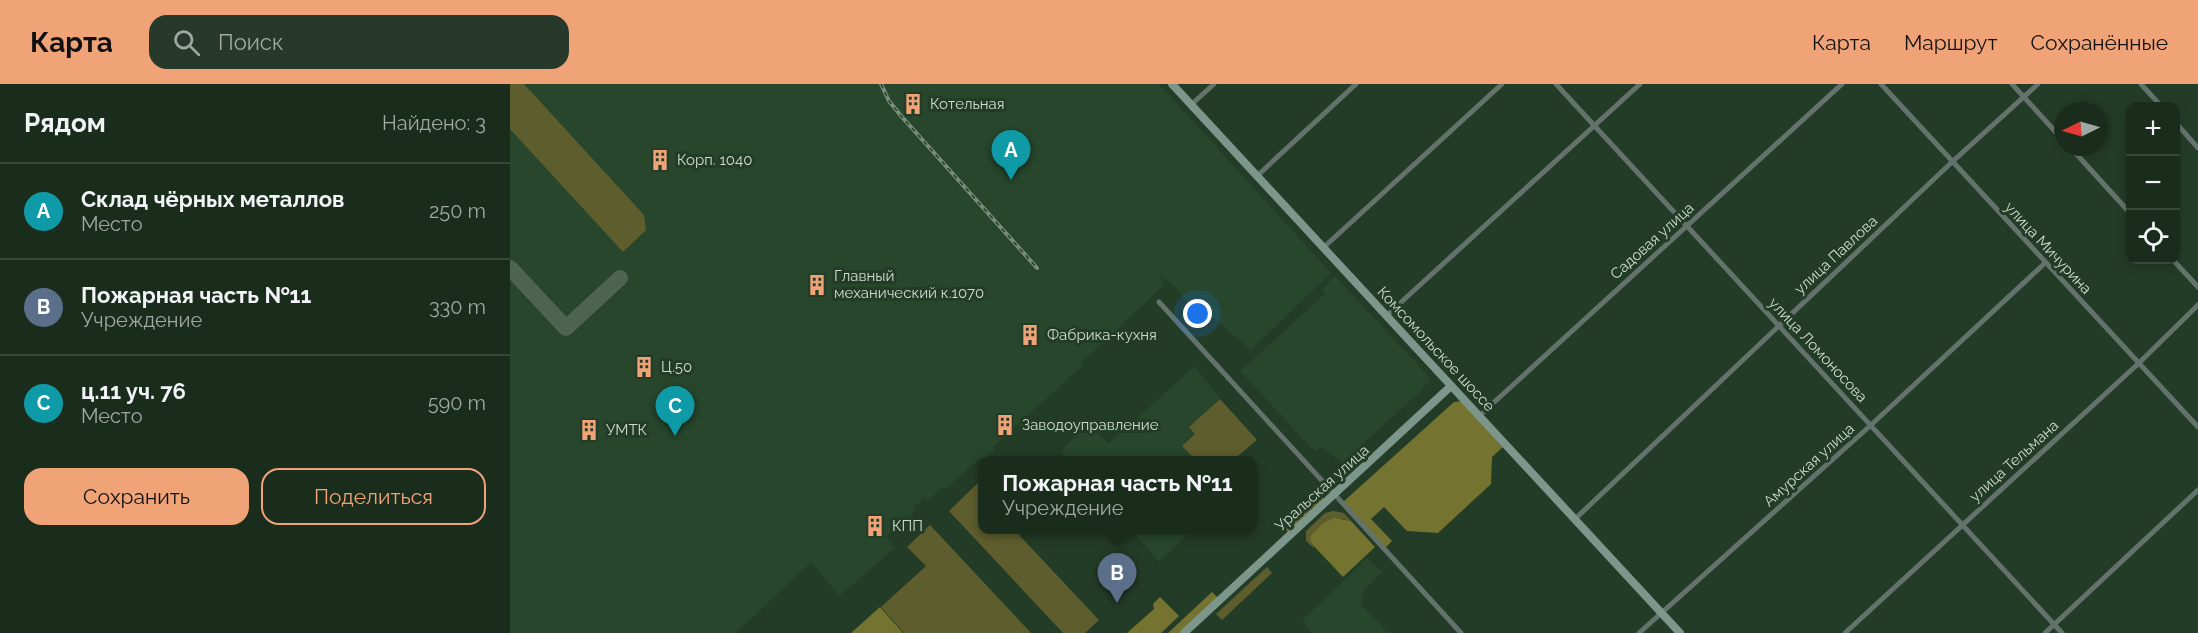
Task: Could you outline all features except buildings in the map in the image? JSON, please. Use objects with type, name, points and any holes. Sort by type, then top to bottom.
[{"type":"main road","name":"Комсомольское шоссе","points":[[1172,84],[1680,633]]},
{"type":"main road","name":"Уральская улица","points":[[1184,633],[1451,386]]},
{"type":"street","points":[[1191,105],[1214,84]]},
{"type":"street","points":[[1257,176],[1356,84]]},
{"type":"street","points":[[1323,248],[1502,84]]},
{"type":"street","name":"улица Ломоносова","points":[[1556,84],[2062,633]]},
{"type":"street","points":[[1386,316],[1640,84]]},
{"type":"street","name":"Садовая улица","points":[[1479,416],[1842,84]]},
{"type":"street","name":"улица Мичурина","points":[[1881,84],[2198,427]]},
{"type":"street","points":[[2012,84],[2054,130]]},
{"type":"street","name":"улица Павлова","points":[[1575,519],[1778,325],[2038,84]]},
{"type":"street","points":[[2141,84],[2157,102]]},
{"type":"street","points":[[2180,128],[2198,148]]},
{"type":"street","points":[[2078,156],[2127,210]]},
{"type":"street","name":"Амурская улица","points":[[1639,633],[1871,425],[2045,263]]},
{"type":"street","points":[[2177,264],[2198,287]]},
{"type":"street","points":[[1159,302],[1461,633]]},
{"type":"street","name":"улица Тельмана","points":[[1845,633],[2139,363],[2198,305]]},
{"type":"street","points":[[2045,633],[2198,490]]},
{"type":"shaded area","points":[[510,84],[1159,84],[1331,273],[1251,350],[1204,310],[1198,314],[1174,286],[1159,275],[1165,284],[1081,363],[1083,365],[993,447],[995,450],[988,456],[978,456],[978,460],[946,489],[943,487],[927,501],[924,498],[913,508],[916,511],[886,537],[895,548],[839,596],[811,562],[736,633],[510,633]]},
{"type":"shaded area","points":[[510,84],[524,84],[644,215],[646,230],[623,252],[510,129]]},
{"type":"shaded area","points":[[1335,276],[1431,379],[1420,392],[1342,463],[1321,446],[1315,452],[1240,371],[1325,294],[1322,289]]},
{"type":"shaded area","points":[[1195,366],[1220,399],[1189,427],[1195,433],[1182,446],[1191,456],[1066,456],[1061,451],[1089,423],[1108,444]]},
{"type":"shaded area","points":[[1220,399],[1257,440],[1238,456],[1192,456],[1182,446],[1195,434],[1189,427]]},
{"type":"shaded area","points":[[1462,401],[1503,447],[1492,457],[1491,484],[1438,533],[1407,531],[1384,507],[1371,519],[1392,541],[1385,548],[1343,502],[1454,402]]},
{"type":"shaded area","points":[[978,483],[978,534],[1020,534],[1099,620],[1085,633],[1063,633],[949,511]]},
{"type":"shaded area","points":[[1323,490],[1323,502],[1289,533],[1283,527]]},
{"type":"shaded area","points":[[1333,511],[1344,513],[1351,521],[1342,519],[1312,544],[1315,549],[1306,541],[1306,531],[1325,513]]},
{"type":"shaded area","points":[[1334,518],[1351,521],[1375,547],[1343,577],[1312,544],[1310,537],[1322,524]]},
{"type":"shaded area","points":[[930,525],[1031,633],[904,633],[881,607],[926,566],[907,547]]},
{"type":"shaded area","points":[[1135,534],[1188,534],[1159,562]]},
{"type":"shaded area","points":[[1367,558],[1382,572],[1361,593],[1365,597],[1360,603],[1388,633],[1313,633],[1302,621]]},
{"type":"shaded area","points":[[1267,567],[1272,573],[1222,620],[1216,614]]},
{"type":"shaded area","points":[[1212,592],[1218,598],[1180,633],[1168,633]]},
{"type":"shaded area","points":[[1160,597],[1179,616],[1161,633],[1127,633],[1154,609],[1153,604]]},
{"type":"shaded area","points":[[880,607],[903,633],[851,633]]},
{"type":"taxiway","points":[[510,268],[566,328],[620,278]]},
{"type":"railway","points":[[881,84],[889,101],[902,117],[1037,268]]},
{"type":"place","name":"Котельная","points":[[913,104]]},
{"type":"place","name":"Корп. 1040","points":[[660,160]]},
{"type":"place","name":"Склад чёрных металлов","points":[[1011,180]]},
{"type":"place","name":"Главный механический к.1070","points":[[817,285]]},
{"type":"place","name":"Фабрика-кухня","points":[[1030,335]]},
{"type":"place","name":"Ц.50","points":[[644,367]]},
{"type":"place","name":"Заводоуправление","points":[[1005,425]]},
{"type":"place","name":"УМТК","points":[[589,430]]},
{"type":"place","name":"ц.11 уч. 76","points":[[675,436]]},
{"type":"place","name":"КПП","points":[[875,526]]},
{"type":"place","name":"Пожарная часть №11","points":[[1117,603]]}]
